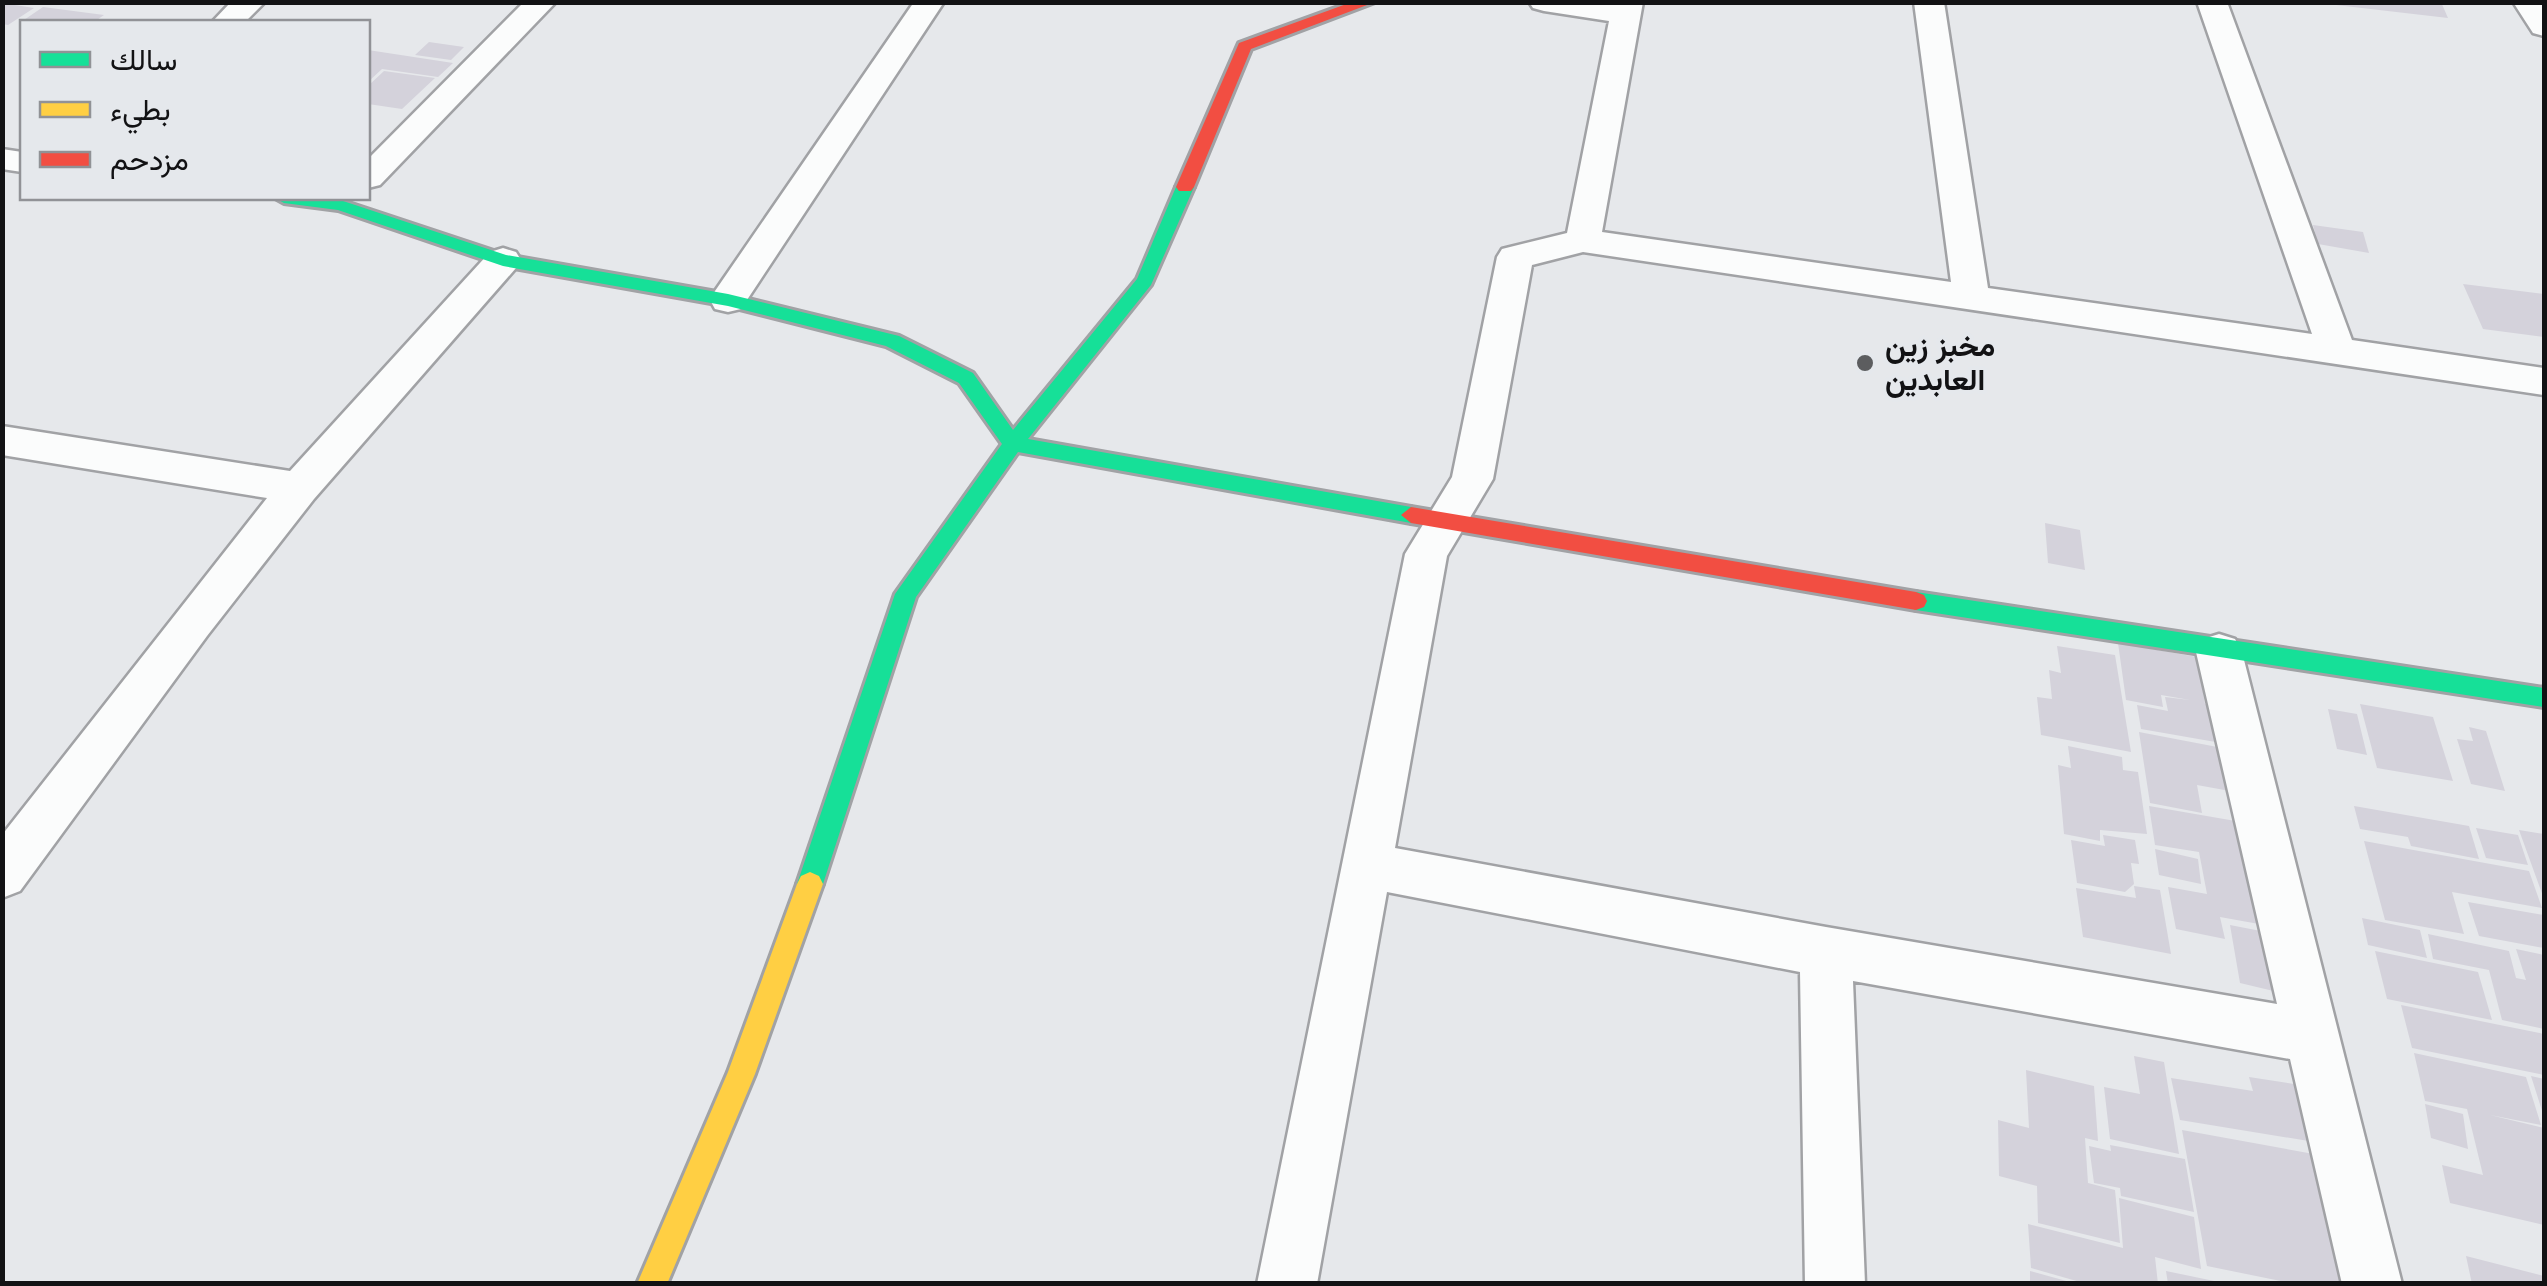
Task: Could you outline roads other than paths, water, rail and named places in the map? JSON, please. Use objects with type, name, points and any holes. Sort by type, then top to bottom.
[{"type":"street","points":[[229,20],[250,2]]},
{"type":"street","points":[[370,174],[384,143],[541,2]]},
{"type":"street","points":[[728,300],[930,2]]},
{"type":"street","points":[[652,1284],[748,1056],[820,856],[906,594],[1013,444],[1144,281],[1244,46],[1368,2]]},
{"type":"street","points":[[1544,2],[1626,8],[1583,241]]},
{"type":"street","points":[[1929,2],[1971,298]]},
{"type":"street","points":[[2212,2],[2338,350]]},
{"type":"street","points":[[2528,2],[2544,27]]},
{"type":"street","points":[[344,201],[503,260],[728,300],[892,341],[966,378],[1013,444],[1444,523],[2219,652],[2544,698]]},
{"type":"street","points":[[1287,1284],[1426,554],[1472,479],[1515,257],[1583,241],[2544,380]]},
{"type":"street","points":[[2,876],[191,623],[299,488],[503,260]]},
{"type":"street","points":[[2,440],[299,488]]},
{"type":"street","points":[[2219,652],[2372,1284]]},
{"type":"street","points":[[1369,866],[1826,952],[2311,1036]]},
{"type":"street","points":[[1826,952],[1835,1284]]},
{"type":"place","name":"مخبز زين العابدين","points":[[1865,363]]}]
